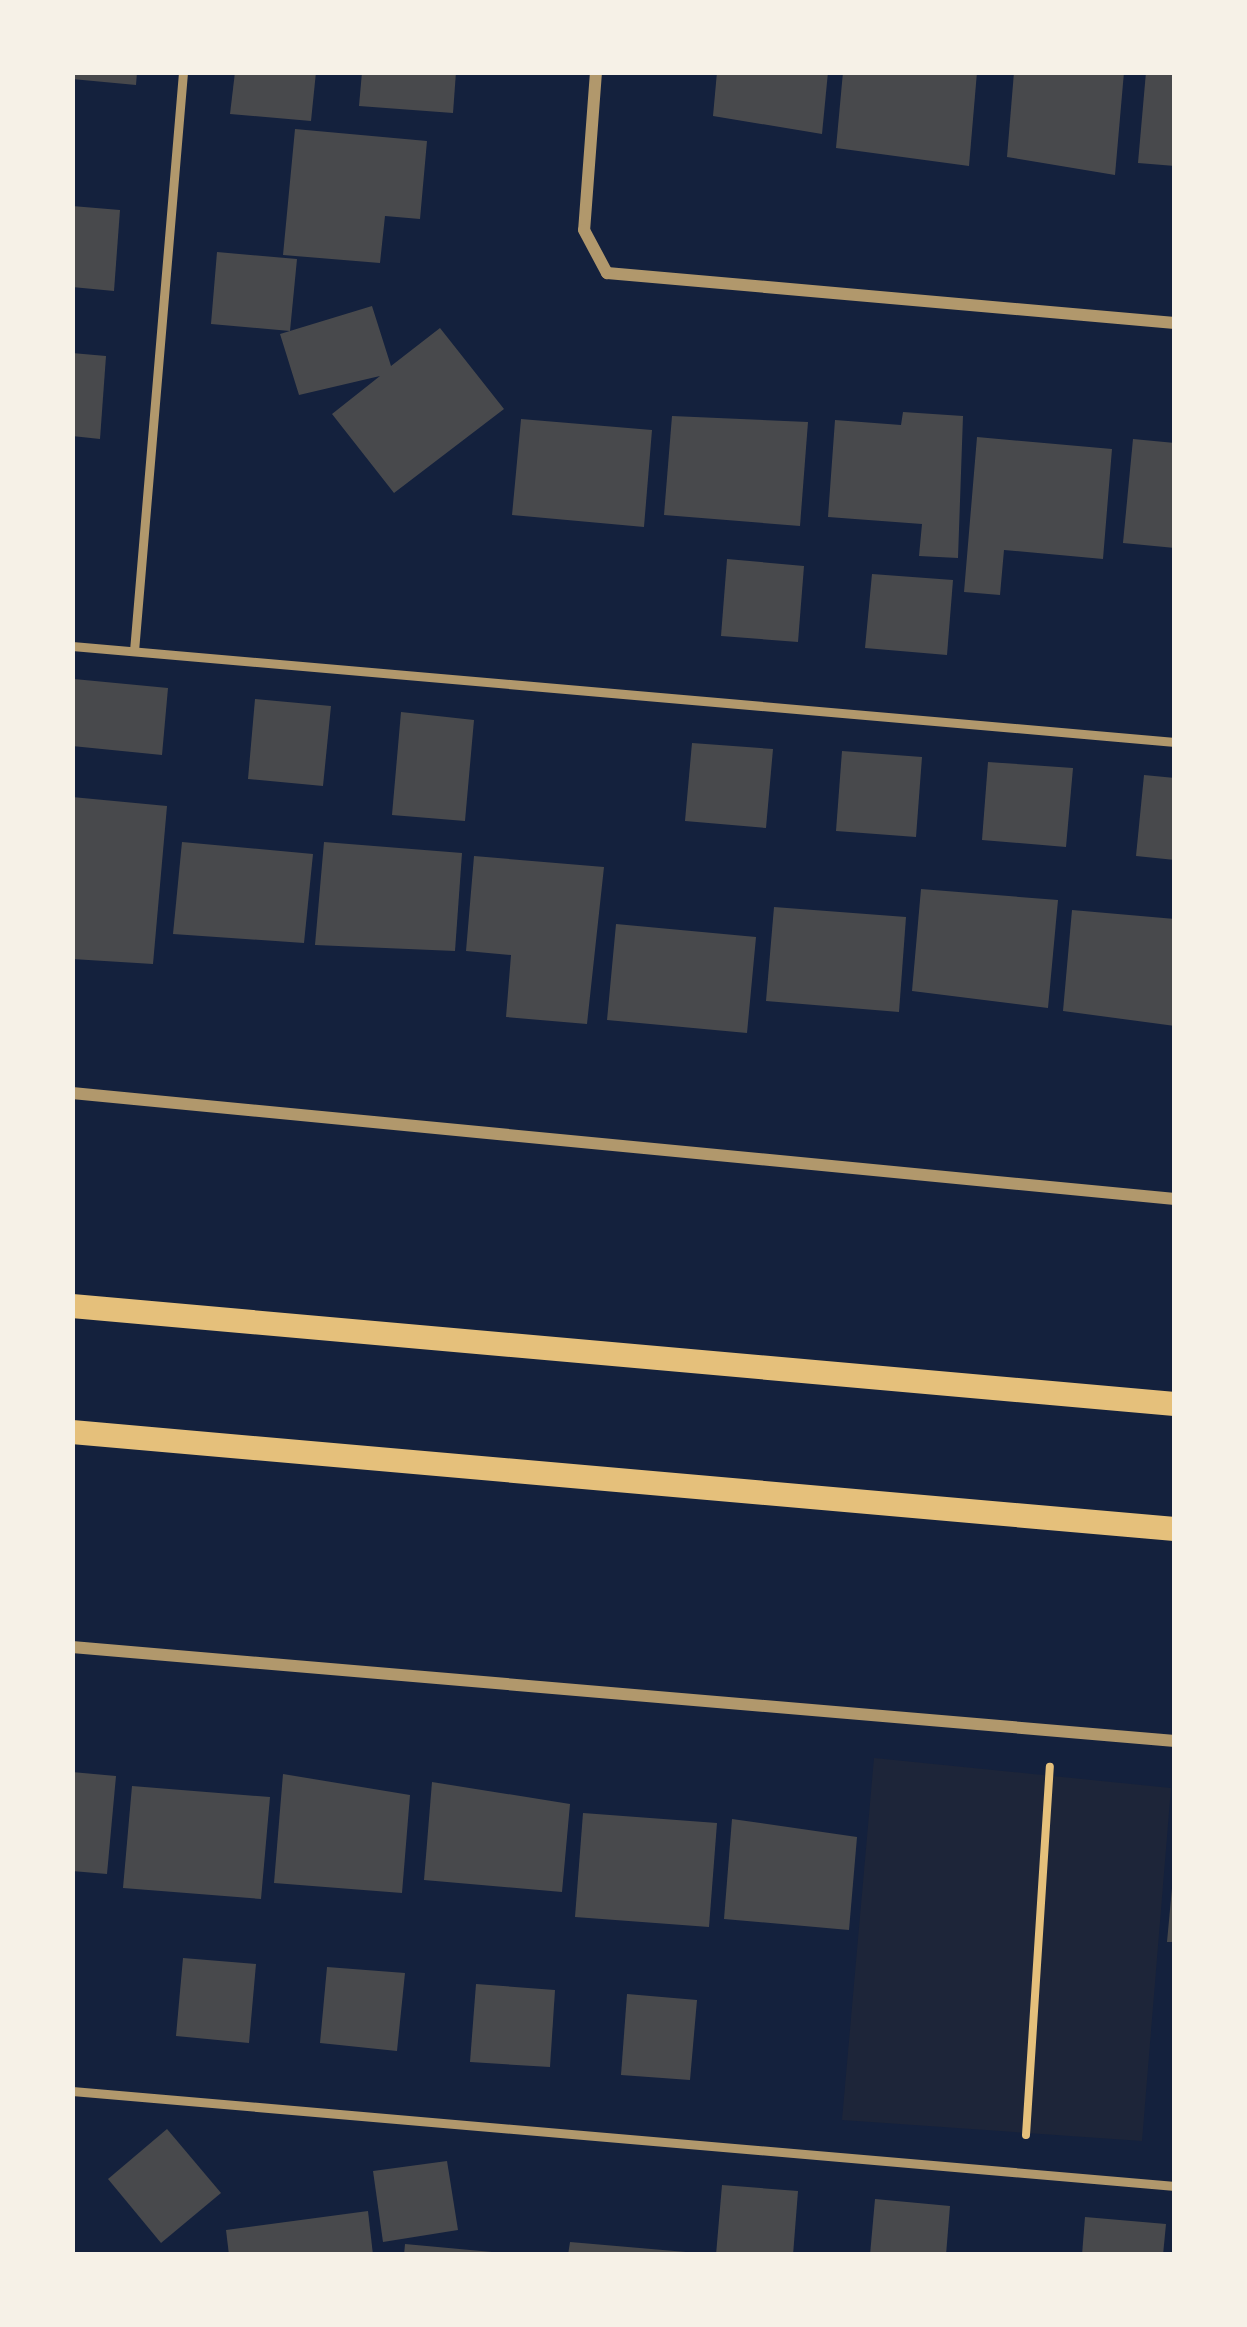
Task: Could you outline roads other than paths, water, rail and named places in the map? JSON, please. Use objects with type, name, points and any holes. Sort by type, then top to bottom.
[{"type":"main road","points":[[72,1306],[1175,1404]]},
{"type":"main road","points":[[72,1432],[1175,1529]]},
{"type":"street","points":[[596,72],[584,230],[607,274],[1175,323]]},
{"type":"street","points":[[72,1093],[1175,1199]]},
{"type":"street","points":[[72,1647],[1175,1741]]},
{"type":"lane","points":[[134,651],[183,72]]},
{"type":"lane","points":[[72,646],[1175,742]]},
{"type":"lane","points":[[72,2091],[1175,2186]]}]
